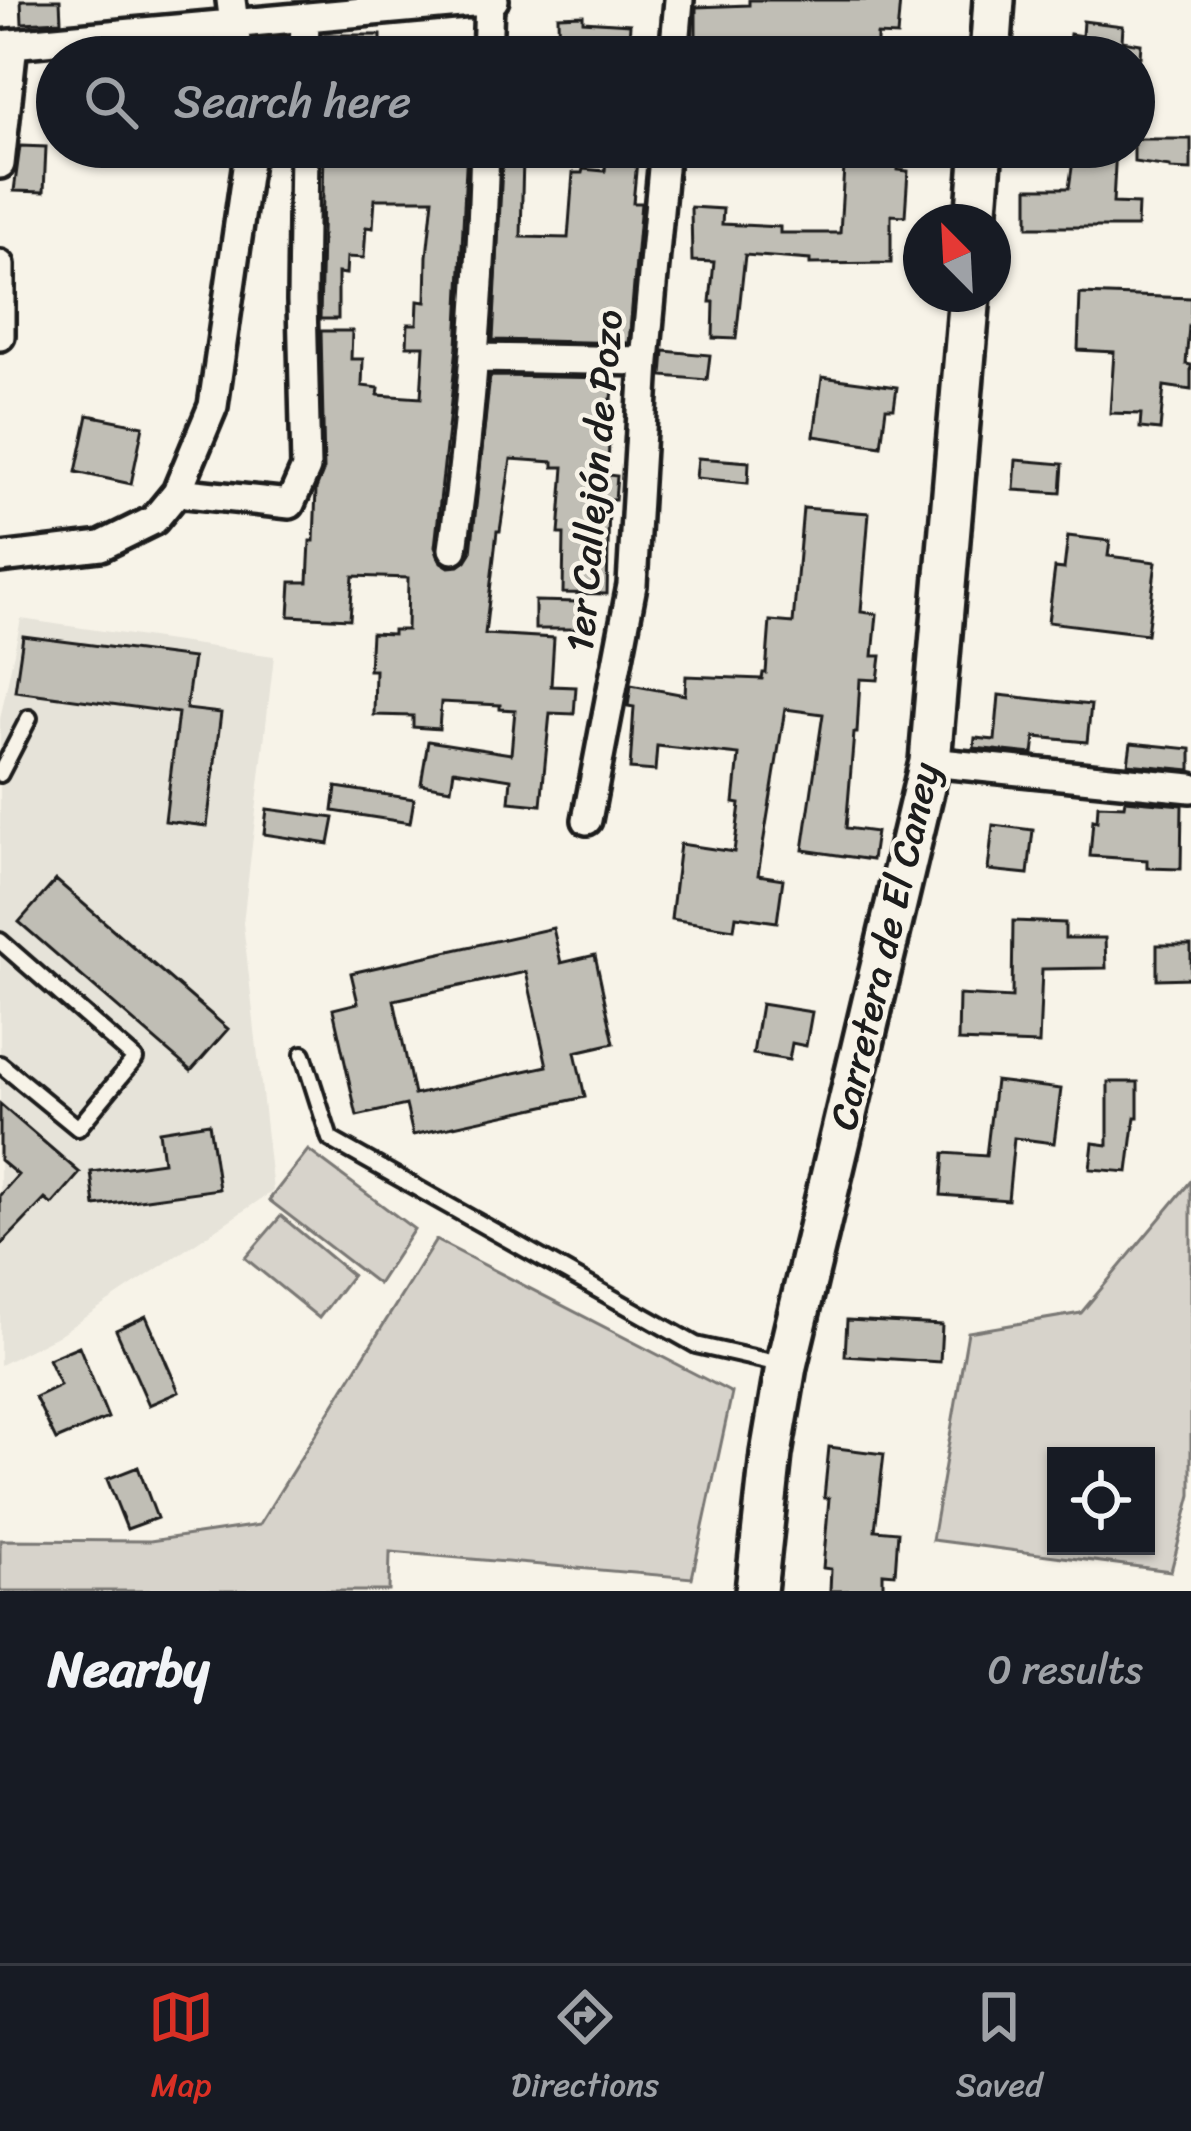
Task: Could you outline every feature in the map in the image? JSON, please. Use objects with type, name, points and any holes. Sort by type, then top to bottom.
[{"type":"main road","points":[[991,36],[994,0]]},
{"type":"main road","points":[[977,204],[980,168]]},
{"type":"main road","name":"Carretera de El Caney","points":[[755,1591],[786,1366],[930,762],[968,312]]},
{"type":"street","points":[[61,36],[232,11],[305,18],[491,0],[488,36]]},
{"type":"street","points":[[676,36],[680,0]]},
{"type":"street","points":[[305,18],[305,36]]},
{"type":"street","points":[[0,164],[6,44],[36,40]]},
{"type":"street","points":[[0,558],[101,546],[154,520],[177,492],[212,406],[247,168]]},
{"type":"street","points":[[177,492],[290,504],[306,468],[304,168]]},
{"type":"street","points":[[453,549],[482,272],[484,168]]},
{"type":"street","name":"1er Callejón de Pozo","points":[[587,820],[632,585],[663,168]]},
{"type":"street","points":[[0,265],[0,336]]},
{"type":"street","points":[[474,358],[645,362]]},
{"type":"street","points":[[930,762],[1191,788]]},
{"type":"lane","points":[[0,774],[28,718]]},
{"type":"lane","points":[[0,941],[135,1059],[77,1128],[0,1064]]},
{"type":"lane","points":[[303,1054],[331,1138],[697,1345],[786,1366]]},
{"type":"shaded area","points":[[21,619],[274,656],[243,923],[273,1191],[57,1336],[0,1365],[0,719]]},
{"type":"shaded area","points":[[308,1150],[414,1229],[378,1284],[269,1200]]},
{"type":"shaded area","points":[[1191,1181],[1191,1495],[1171,1571],[1048,1555],[1155,1555],[1155,1447],[1047,1447],[1047,1555],[932,1540],[968,1332],[1081,1313]]},
{"type":"shaded area","points":[[281,1216],[352,1275],[319,1318],[245,1258]]},
{"type":"shaded area","points":[[436,1240],[732,1393],[692,1578],[390,1552],[389,1591],[0,1591],[0,1540],[150,1541],[259,1525]]},
{"type":"building","points":[[21,0],[60,0],[61,21],[22,23]]},
{"type":"building","points":[[749,0],[900,0],[897,36],[696,36],[696,7],[749,5]]},
{"type":"building","points":[[583,15],[583,21],[630,24],[629,36],[558,36],[558,16]]},
{"type":"building","points":[[1083,21],[1123,26],[1122,36],[1082,36]]},
{"type":"building","points":[[1155,139],[1191,139],[1191,170],[1155,165]]},
{"type":"building","points":[[20,146],[36,147],[36,168],[45,168],[44,192],[14,191]]},
{"type":"building","points":[[324,168],[466,168],[457,347],[435,547],[441,562],[449,567],[459,566],[471,553],[490,376],[614,378],[608,475],[617,476],[615,500],[609,500],[607,594],[563,593],[564,534],[559,534],[564,467],[511,459],[497,531],[485,634],[554,638],[551,686],[576,687],[574,714],[550,713],[541,805],[509,802],[511,779],[454,770],[451,789],[421,784],[428,741],[511,754],[515,710],[441,702],[439,729],[413,727],[413,716],[374,715],[371,633],[407,630],[408,578],[353,576],[350,619],[289,616],[291,582],[308,582],[316,489],[324,469],[321,331],[352,331],[351,359],[363,359],[362,386],[379,388],[378,395],[421,398],[424,346],[407,346],[408,324],[417,324],[418,301],[426,302],[433,199],[375,199],[373,228],[366,227],[364,258],[347,257],[346,274],[338,273],[338,319],[320,319]]},
{"type":"building","points":[[502,168],[523,168],[521,237],[568,238],[573,173],[636,168],[633,203],[641,203],[629,343],[493,340]]},
{"type":"building","points":[[844,168],[908,171],[903,216],[891,215],[891,263],[810,264],[810,260],[745,255],[736,339],[713,338],[714,262],[692,261],[691,207],[723,209],[722,224],[780,227],[780,233],[840,233]]},
{"type":"building","points":[[1072,168],[1115,168],[1113,203],[1138,204],[1137,227],[1028,227],[1028,188],[1069,188]]},
{"type":"building","points":[[1080,294],[1191,298],[1186,364],[1191,365],[1191,390],[1164,386],[1160,430],[1140,428],[1141,414],[1110,413],[1114,352],[1078,350]]},
{"type":"building","points":[[664,351],[710,355],[707,380],[662,376]]},
{"type":"building","points":[[822,377],[897,387],[894,408],[886,408],[881,446],[814,436]]},
{"type":"building","points":[[88,415],[143,426],[131,484],[76,472]]},
{"type":"building","points":[[698,458],[749,462],[748,483],[696,478]]},
{"type":"building","points":[[1016,460],[1063,464],[1061,493],[1014,490]]},
{"type":"building","points":[[803,508],[869,513],[861,612],[877,614],[873,656],[881,656],[878,680],[860,679],[846,828],[876,832],[872,860],[803,850],[823,714],[785,709],[758,875],[783,879],[777,922],[736,916],[734,929],[671,919],[680,844],[734,852],[739,755],[657,746],[655,771],[630,769],[631,685],[685,695],[686,676],[762,679],[770,621],[793,623]]},
{"type":"building","points":[[1068,536],[1110,541],[1108,556],[1156,562],[1147,634],[1048,622],[1055,568],[1064,569]]},
{"type":"building","points":[[535,601],[577,602],[576,629],[535,629]]},
{"type":"building","points":[[23,636],[193,658],[186,709],[221,713],[207,826],[165,821],[178,713],[15,691]]},
{"type":"building","points":[[999,695],[1091,705],[1087,742],[1035,737],[1033,754],[974,748],[975,738],[995,740]]},
{"type":"building","points":[[1131,743],[1191,749],[1191,770],[1128,764]]},
{"type":"building","points":[[336,787],[414,799],[410,823],[333,811]]},
{"type":"building","points":[[1125,800],[1182,805],[1181,869],[1147,868],[1147,860],[1090,856],[1098,805],[1124,806]]},
{"type":"building","points":[[267,809],[334,818],[329,844],[264,834]]},
{"type":"building","points":[[993,825],[1033,830],[1028,874],[988,870]]},
{"type":"building","points":[[56,880],[228,1029],[191,1071],[19,922]]},
{"type":"building","points":[[1013,921],[1065,923],[1065,938],[1105,938],[1106,968],[1042,969],[1039,1044],[958,1041],[959,995],[1012,998]]},
{"type":"building","points":[[553,928],[561,963],[595,955],[614,1043],[575,1052],[585,1097],[413,1135],[406,1105],[357,1116],[333,1009],[358,1003],[351,973]],"holes":[[[526,972],[547,1066],[414,1095],[394,1000]]]},
{"type":"building","points":[[1157,945],[1191,945],[1191,978],[1157,979]]},
{"type":"building","points":[[761,1004],[812,1012],[806,1046],[792,1043],[789,1060],[753,1054]]},
{"type":"building","points":[[995,1081],[1061,1089],[1054,1143],[1014,1138],[1008,1200],[941,1195],[944,1153],[986,1156]]},
{"type":"building","points":[[1108,1082],[1138,1082],[1138,1117],[1128,1172],[1090,1169],[1093,1143],[1108,1145]]},
{"type":"building","points":[[0,1104],[80,1173],[52,1205],[45,1199],[0,1246],[0,1195],[18,1175],[0,1160]]},
{"type":"building","points":[[209,1123],[219,1189],[95,1206],[91,1172],[163,1162],[159,1131]]},
{"type":"building","points":[[146,1316],[179,1392],[149,1405],[116,1330]]},
{"type":"building","points":[[847,1320],[942,1325],[940,1362],[845,1356]]},
{"type":"building","points":[[79,1346],[108,1418],[56,1440],[35,1397],[60,1385],[48,1359]]},
{"type":"building","points":[[829,1447],[884,1454],[875,1530],[898,1532],[895,1574],[883,1573],[883,1591],[830,1591],[831,1569],[823,1568]]},
{"type":"building","points":[[138,1467],[157,1518],[127,1529],[107,1479]]}]
